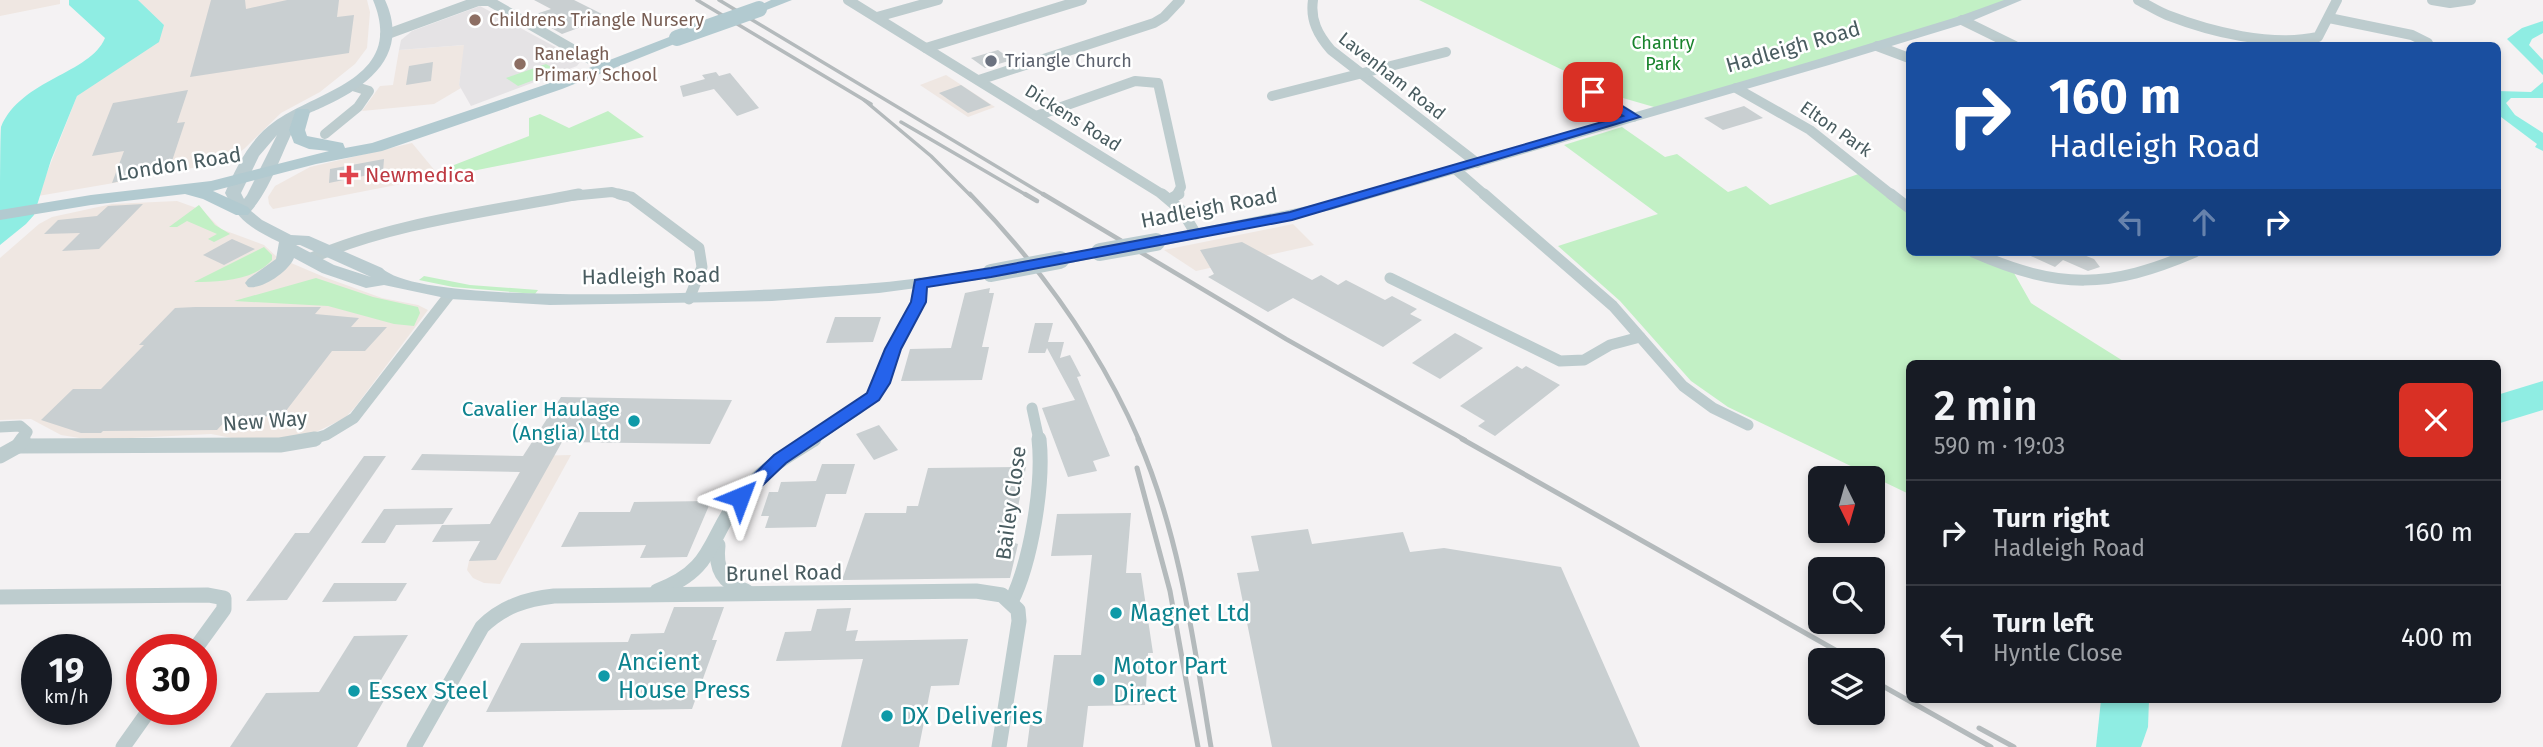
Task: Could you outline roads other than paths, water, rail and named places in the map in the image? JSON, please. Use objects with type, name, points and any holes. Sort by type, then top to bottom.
[{"type":"main road","name":"London Road","points":[[270,164],[403,138],[567,82],[677,38],[785,0]]},
{"type":"main road","points":[[299,115],[297,130],[300,139],[309,144],[331,141]]},
{"type":"main road","name":"London Road","points":[[0,208],[185,190],[270,164],[331,141],[403,138]]},
{"type":"main road","name":"London Road","points":[[0,215],[44,204],[186,179],[242,173]]},
{"type":"main road","points":[[185,190],[205,193],[242,211]]},
{"type":"street","points":[[299,115],[286,129],[254,197],[242,211],[233,193],[242,173],[270,134],[299,115],[366,78],[378,64],[385,35],[384,15],[379,0]]},
{"type":"street","name":"Dickens Road","points":[[848,0],[1170,199],[1182,211],[1196,234]]},
{"type":"street","points":[[877,18],[937,0]]},
{"type":"street","points":[[926,48],[1082,0]]},
{"type":"street","points":[[979,80],[1154,23],[1164,17],[1180,0]]},
{"type":"street","name":"Lavenham Road","points":[[1313,0],[1312,10],[1319,35],[1338,56],[1477,163]]},
{"type":"street","name":"Hadleigh Road","points":[[242,211],[288,244],[322,258],[366,283],[384,280],[450,294],[550,300],[689,299],[772,296],[920,283],[991,273],[1303,213],[1877,46],[2016,0]]},
{"type":"street","points":[[2142,0],[2179,18],[2272,40],[2295,42]]},
{"type":"street","points":[[2308,42],[2318,37],[2337,0]]},
{"type":"street","points":[[2432,0],[2471,0]]},
{"type":"street","points":[[385,35],[478,1],[489,1],[598,68]]},
{"type":"street","points":[[2329,18],[2412,36],[2426,42]]},
{"type":"street","points":[[1962,20],[2007,42]]},
{"type":"street","points":[[1877,46],[1906,57]]},
{"type":"street","points":[[1272,96],[1446,52]]},
{"type":"street","points":[[1036,116],[1135,81],[1158,83],[1181,187],[1179,194],[1170,199]]},
{"type":"street","points":[[331,141],[369,91],[353,86]]},
{"type":"street","name":"Elton Park","points":[[1736,88],[1810,130],[1906,206]]},
{"type":"street","points":[[1571,92],[1593,92],[1633,117]]},
{"type":"street","points":[[1455,169],[1603,297],[1683,386],[1713,408],[1748,425]]},
{"type":"street","points":[[322,258],[355,241],[380,233],[575,194],[618,193],[636,201],[699,248],[703,257],[702,268],[689,299]]},
{"type":"street","points":[[254,283],[284,262],[288,244]]},
{"type":"street","points":[[1983,256],[2021,272],[2060,281],[2098,283],[2137,275],[2184,256]]},
{"type":"street","points":[[1390,278],[1560,361],[1584,360],[1610,345],[1640,337]]},
{"type":"street","points":[[630,596],[666,589],[689,578],[704,563],[740,497],[763,472],[873,396],[882,383],[893,349],[919,302],[920,283]]},
{"type":"street","name":"New Way","points":[[0,456],[18,446],[280,445],[301,443],[326,435],[360,413],[450,294]]},
{"type":"street","name":"Bailey Close","points":[[1011,602],[1020,583],[1042,459],[1041,435],[1032,408]]},
{"type":"street","points":[[0,427],[13,425],[25,428],[27,436],[18,446]]},
{"type":"street","points":[[719,537],[717,561],[722,578],[737,589],[763,594]]},
{"type":"street","name":"Brunel Road","points":[[555,596],[976,591],[992,592],[1011,602]]},
{"type":"street","points":[[0,597],[208,595],[224,598],[225,609],[206,634]]},
{"type":"street","points":[[414,747],[482,627],[496,614],[512,605],[555,596]]},
{"type":"street","points":[[999,747],[1019,621],[1018,610],[1011,602]]},
{"type":"street","points":[[122,747],[138,725]]},
{"type":"water","points":[[69,0],[138,0],[164,25],[159,42],[77,96],[51,160],[34,215],[0,245],[1,127],[11,111],[24,98],[85,60],[97,50],[105,38],[69,5]]},
{"type":"water","points":[[2543,21],[2543,33],[2532,39],[2529,45],[2543,60],[2543,75],[2507,39],[2522,28]]},
{"type":"water","points":[[2543,82],[2543,98],[2511,98],[2506,103],[2515,115],[2543,133],[2543,151],[2501,117],[2501,91],[2531,92]]},
{"type":"water","points":[[2543,381],[2543,410],[2501,423],[2501,394]]},
{"type":"water","points":[[2101,703],[2149,703],[2148,727],[2141,747],[2096,747]]},
{"type":"railway","points":[[697,0],[871,104]]},
{"type":"railway","points":[[719,0],[1046,196]]},
{"type":"railway","points":[[864,100],[931,156],[971,196]]},
{"type":"railway","points":[[901,122],[1028,196]]},
{"type":"railway","points":[[970,194],[996,221],[1066,310],[1106,373],[1139,440]]},
{"type":"railway","points":[[1025,194],[1037,201]]},
{"type":"railway","points":[[1043,194],[1286,339],[1465,440]]},
{"type":"railway","points":[[1138,439],[1165,513],[1175,551],[1192,630],[1211,747]]},
{"type":"railway","points":[[1462,439],[1832,648]]},
{"type":"railway","points":[[1137,468],[1170,591],[1198,747]]},
{"type":"railway","points":[[1885,687],[1906,699]]},
{"type":"railway","points":[[1913,703],[1991,747]]},
{"type":"railway","points":[[1979,728],[2014,747]]},
{"type":"place","name":"Childrens Triangle Nursery","points":[[475,20]]},
{"type":"place","name":"Triangle Church","points":[[991,61]]},
{"type":"place","name":"Ranelagh Primary School","points":[[520,64]]},
{"type":"place","name":"Newmedica","points":[[349,175]]},
{"type":"place","name":"Cavalier Haulage (Anglia) Ltd","points":[[634,421]]},
{"type":"place","name":"Magnet Ltd","points":[[1116,613]]},
{"type":"place","name":"Ancient House Press","points":[[604,676]]},
{"type":"place","name":"Motor Part Direct","points":[[1099,680]]},
{"type":"place","name":"Essex Steel","points":[[354,691]]},
{"type":"place","name":"DX Deliveries","points":[[887,716]]},
{"type":"park label","name":"Chantry Park","points":[[1663,53]]}]
